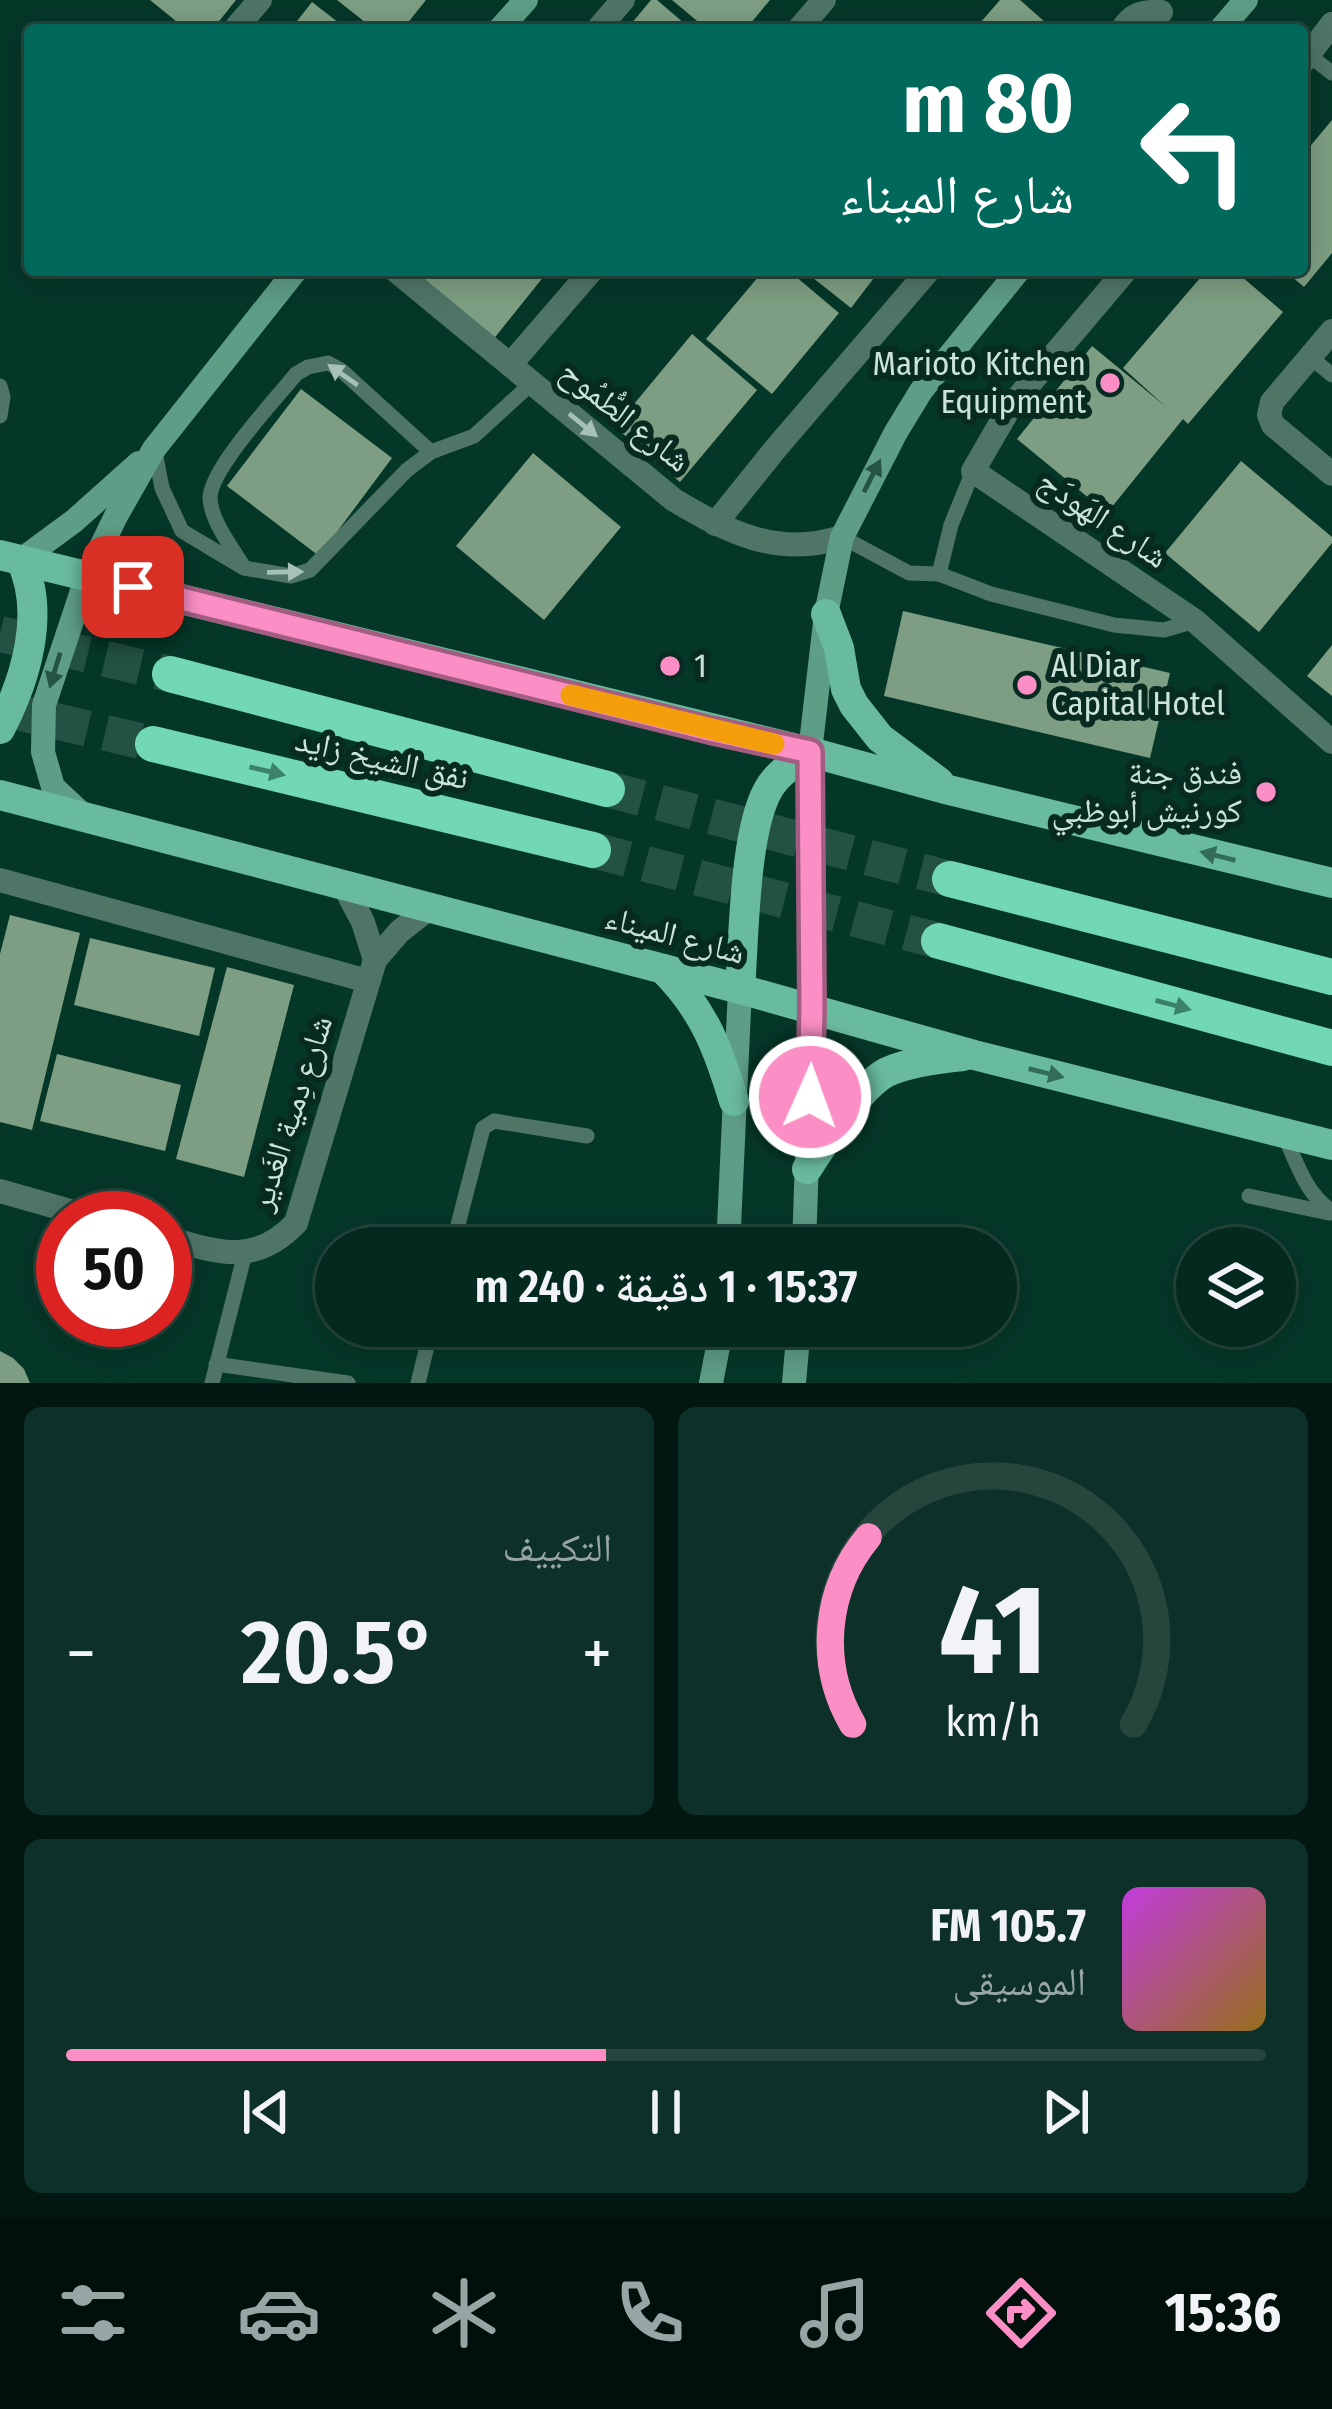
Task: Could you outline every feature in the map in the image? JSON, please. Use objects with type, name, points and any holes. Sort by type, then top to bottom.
[{"type":"highway","name":"نفق الشيخ زايد","points":[[170,674],[607,789]]},
{"type":"highway","name":"نفق الشيخ زايد","points":[[153,744],[593,850]]},
{"type":"highway","points":[[950,879],[1332,976]]},
{"type":"highway","points":[[939,941],[1332,1048]]},
{"type":"main road","points":[[504,24],[526,0]]},
{"type":"main road","points":[[1225,24],[1246,0]]},
{"type":"main road","points":[[86,817],[53,787],[43,752],[44,705],[87,576],[154,449],[291,276]]},
{"type":"main road","points":[[805,1227],[812,1009],[810,752],[826,614],[842,537],[921,391],[1014,276]]},
{"type":"main road","points":[[10,558],[74,521],[154,449]]},
{"type":"main road","points":[[10,558],[1332,884]]},
{"type":"main road","points":[[0,729],[20,683],[32,620],[32,588],[10,558]]},
{"type":"main road","points":[[826,614],[854,705],[880,738],[949,790]]},
{"type":"main road","points":[[729,1227],[753,836],[761,806],[779,774],[810,752]]},
{"type":"main road","name":"شارع الميناء","points":[[0,795],[974,1055],[1332,1145]]},
{"type":"main road","points":[[663,969],[682,988],[715,1040],[734,1101]]},
{"type":"main road","points":[[807,1168],[837,1123],[886,1072],[974,1055]]},
{"type":"main road","points":[[711,1383],[718,1347]]},
{"type":"main road","points":[[794,1383],[797,1347]]},
{"type":"street","points":[[239,24],[260,0]]},
{"type":"street","points":[[602,24],[623,0]]},
{"type":"street","points":[[803,24],[824,0]]},
{"type":"street","points":[[1123,18],[1160,14]]},
{"type":"street","points":[[1308,55],[1332,24]]},
{"type":"street","name":"شارع الطُّمُوح","points":[[403,276],[674,500],[716,524],[781,545],[842,537]]},
{"type":"street","points":[[510,365],[587,276]]},
{"type":"street","points":[[716,524],[924,276]]},
{"type":"street","points":[[973,471],[1010,407],[1121,276]]},
{"type":"street","points":[[1332,331],[1272,402],[1269,415],[1273,425],[1332,474]]},
{"type":"street","name":"شارع الهَودَج","points":[[973,471],[1195,621],[1332,742]]},
{"type":"street","points":[[0,880],[371,971],[363,922],[344,886]]},
{"type":"street","name":"شارع دِمية الغَدير","points":[[192,1245],[220,1253],[245,1252],[273,1242],[296,1223],[371,971],[399,932],[428,909]]},
{"type":"street","points":[[0,1191],[36,1201]]},
{"type":"lane","points":[[1310,357],[1332,375]]},
{"type":"lane","points":[[244,568],[216,520],[210,499],[215,476],[296,374],[328,363],[341,370],[431,452]]},
{"type":"lane","points":[[154,449],[162,488],[182,531],[244,568],[291,576],[310,570],[407,470],[431,452],[474,436],[532,383]]},
{"type":"lane","points":[[0,386],[0,416]]},
{"type":"lane","points":[[939,574],[950,525],[973,471]]},
{"type":"lane","points":[[842,537],[909,573],[939,574],[991,593],[1114,625],[1164,629],[1195,621]]},
{"type":"lane","points":[[457,1227],[483,1128],[494,1121],[587,1136]]},
{"type":"lane","points":[[1282,1132],[1306,1183],[1332,1212]]},
{"type":"lane","points":[[1249,1196],[1332,1212]]},
{"type":"lane","points":[[212,1383],[245,1252]]},
{"type":"lane","points":[[418,1383],[427,1347]]},
{"type":"lane","points":[[216,1364],[349,1383]]},
{"type":"building","points":[[150,0],[236,0],[217,24],[180,24]]},
{"type":"building","points":[[337,0],[426,0],[407,24],[367,24]]},
{"type":"building","points":[[651,0],[657,0],[685,24],[631,24]]},
{"type":"building","points":[[672,0],[770,0],[750,24],[701,24]]},
{"type":"building","points":[[1000,0],[1020,0],[1047,24],[979,24]]},
{"type":"building","points":[[312,2],[340,24],[295,24]]},
{"type":"building","points":[[1332,120],[1332,253],[1304,287],[1291,276],[1308,276],[1308,149]]},
{"type":"building","points":[[421,276],[544,276],[492,341],[417,281]]},
{"type":"building","points":[[759,276],[795,276],[839,313],[772,394],[706,339]]},
{"type":"building","points":[[811,276],[875,276],[851,308]]},
{"type":"building","points":[[1202,276],[1241,276],[1283,312],[1188,424],[1183,419],[1107,513],[1017,439],[1092,346],[1165,406],[1123,368]]},
{"type":"building","points":[[692,334],[757,390],[680,482],[615,427]]},
{"type":"building","points":[[301,389],[392,458],[319,556],[227,486]]},
{"type":"building","points":[[533,453],[621,527],[544,620],[456,546]]},
{"type":"building","points":[[1241,461],[1332,537],[1332,543],[1259,632],[1165,553]]},
{"type":"building","name":"Al Diar Capital Hotel","points":[[903,611],[1170,673],[1150,758],[884,696]]},
{"type":"building","points":[[1332,645],[1332,696],[1307,676]]},
{"type":"building","points":[[10,915],[80,933],[32,1130],[0,1122],[0,954]]},
{"type":"building","points":[[90,938],[215,968],[199,1036],[74,1005]]},
{"type":"building","points":[[227,967],[294,985],[244,1177],[176,1159]]},
{"type":"building","points":[[57,1054],[181,1085],[165,1151],[40,1121]]},
{"type":"building","points":[[0,1351],[24,1369],[30,1383],[0,1383]]},
{"type":"tunnel","points":[[0,634],[170,674]]},
{"type":"tunnel","points":[[0,708],[153,744]]},
{"type":"tunnel","points":[[607,789],[950,879]]},
{"type":"tunnel","points":[[593,850],[939,941]]},
{"type":"slow traffic","points":[[571,695],[774,744]]},
{"type":"place","name":"Marioto Kitchen Equipment","points":[[1110,383]]},
{"type":"place","name":"1","points":[[670,666]]},
{"type":"place","name":"Al Diar Capital Hotel","points":[[1027,685]]},
{"type":"place","name":"فندق جنة كورنيش أبوظبي","points":[[1266,792]]},
{"type":"route","points":[[133,587],[810,752],[810,1097]]}]
